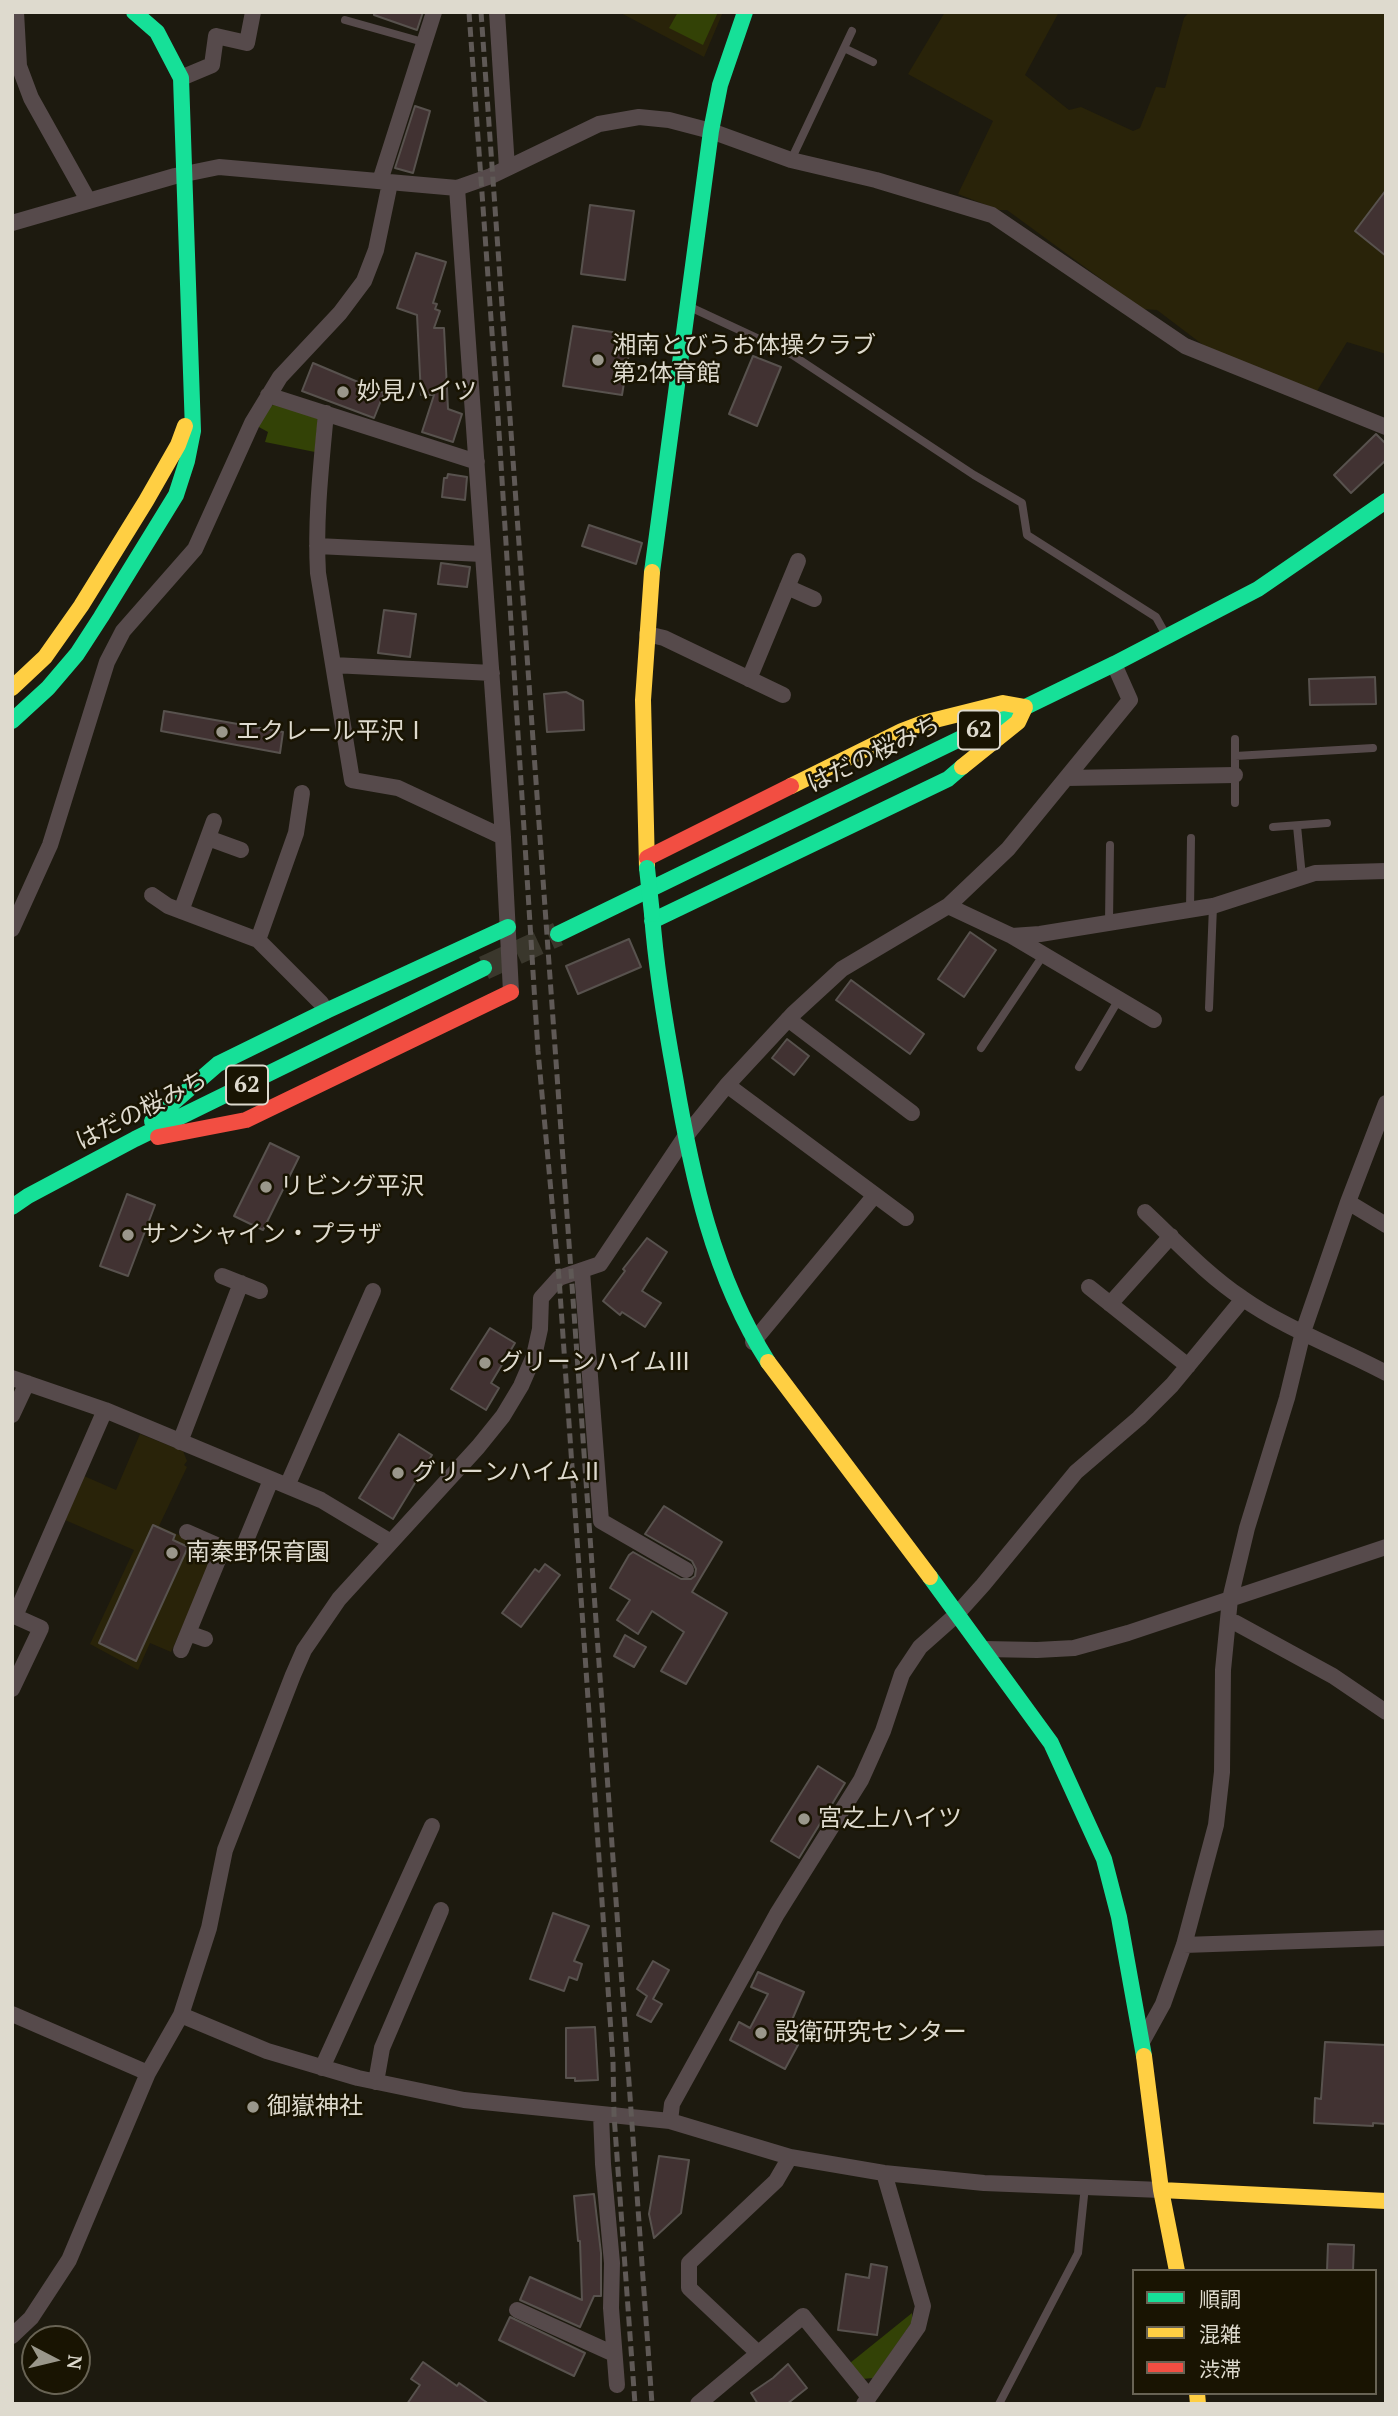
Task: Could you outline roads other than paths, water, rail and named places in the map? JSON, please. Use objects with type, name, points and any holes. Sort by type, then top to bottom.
[{"type":"street","points":[[16,12],[19,66],[31,97],[88,200]]},
{"type":"street","points":[[12,721],[48,688],[77,654],[101,617],[176,495],[193,431],[181,78],[157,32],[134,12]]},
{"type":"street","points":[[181,78],[212,65],[216,36],[247,43],[253,12]]},
{"type":"street","points":[[12,929],[50,845],[107,662],[123,631],[195,549],[252,423],[280,377],[340,313],[364,281],[376,250],[385,182],[434,12]]},
{"type":"street","points":[[497,12],[507,168]]},
{"type":"street","points":[[745,12],[720,85],[710,131],[651,579],[643,700],[647,863],[652,918],[664,1014],[685,1137],[714,1254],[734,1305],[753,1342],[984,1649],[1051,1743],[1104,1859],[1119,1917],[1142,2042],[1161,2190],[1177,2269]]},
{"type":"street","points":[[12,223],[184,174],[219,167],[457,188],[507,168],[598,124],[639,117],[669,120],[710,131],[791,160],[876,180],[992,215],[1185,346],[1386,427]]},
{"type":"street","points":[[135,1139],[167,1136],[246,1120],[511,992],[492,673],[457,188]]},
{"type":"street","points":[[268,395],[477,462]]},
{"type":"street","points":[[12,688],[45,657],[81,606],[178,445],[194,404]]},
{"type":"street","points":[[326,413],[319,481],[318,573],[352,780],[398,788],[503,837]]},
{"type":"street","name":"はだの桜みち","points":[[558,934],[1167,637],[1258,589],[1386,501]]},
{"type":"street","points":[[317,546],[482,554]]},
{"type":"street","points":[[750,679],[798,561]]},
{"type":"street","points":[[787,587],[814,599]]},
{"type":"street","points":[[81,606],[123,631]]},
{"type":"street","points":[[647,634],[664,638],[783,695]]},
{"type":"street","points":[[12,2336],[31,2318],[69,2260],[148,2073],[181,2015],[209,1928],[225,1850],[304,1650],[339,1599],[503,1416],[521,1386],[534,1356],[540,1329],[541,1298],[559,1278],[600,1264],[685,1137],[727,1085],[788,1019],[842,969],[948,906],[1008,849],[1130,700],[1114,664]]},
{"type":"street","points":[[333,665],[492,673]]},
{"type":"street","points":[[647,863],[902,731],[1003,703],[1025,707],[1018,722],[948,779],[652,918]]},
{"type":"street","points":[[1067,778],[1235,775]]},
{"type":"street","points":[[258,940],[296,833],[302,793]]},
{"type":"street","points":[[181,911],[214,821]]},
{"type":"street","points":[[208,838],[241,850]]},
{"type":"street","points":[[1013,936],[1213,906],[1315,873],[1386,871]]},
{"type":"street","points":[[152,895],[181,911],[258,940],[326,1011]]},
{"type":"street","points":[[948,906],[1013,936],[1154,1020]]},
{"type":"street","points":[[135,1139],[155,1118],[218,1064],[508,927]]},
{"type":"street","name":"はだの桜みち","points":[[12,1207],[135,1139],[484,968]]},
{"type":"street","points":[[788,1019],[912,1113]]},
{"type":"street","points":[[727,1085],[906,1218]]},
{"type":"street","points":[[1142,2042],[1163,2004],[1184,1945],[1216,1825],[1222,1772],[1223,1670],[1230,1599],[1247,1528],[1287,1398],[1303,1332],[1386,1103]]},
{"type":"street","points":[[753,1342],[875,1195]]},
{"type":"street","points":[[1348,1202],[1386,1225]]},
{"type":"street","points":[[1145,1212],[1211,1275],[1243,1299],[1386,1373]]},
{"type":"street","points":[[1111,1304],[1171,1236]]},
{"type":"street","points":[[582,1270],[601,1521],[686,1570]]},
{"type":"street","points":[[222,1276],[260,1291]]},
{"type":"street","points":[[180,1441],[241,1283]]},
{"type":"street","points":[[1089,1287],[1188,1366]]},
{"type":"street","points":[[187,1532],[223,1548],[242,1550],[333,1381],[373,1290]]},
{"type":"street","points":[[670,2121],[672,2104],[777,1914],[861,1780],[883,1731],[902,1674],[920,1647],[956,1615],[1076,1472],[1139,1418],[1188,1366],[1243,1299]]},
{"type":"street","points":[[196,1351],[212,1357]]},
{"type":"street","points":[[12,1415],[20,1380],[105,1410],[321,1500],[391,1542]]},
{"type":"street","points":[[333,1381],[349,1388]]},
{"type":"street","points":[[12,1689],[41,1628],[13,1615],[105,1410]]},
{"type":"street","points":[[984,1649],[1074,1648],[1128,1633],[1386,1546]]},
{"type":"street","points":[[181,1650],[223,1548]]},
{"type":"street","points":[[1228,1622],[1236,1623],[1333,1676],[1386,1712]]},
{"type":"street","points":[[188,1633],[205,1639]]},
{"type":"street","points":[[322,2067],[432,1826]]},
{"type":"street","points":[[389,1877],[405,1885]]},
{"type":"street","points":[[376,2082],[382,2048],[441,1910]]},
{"type":"street","points":[[1184,1945],[1386,1938]]},
{"type":"street","points":[[424,1949],[441,1956]]},
{"type":"street","points":[[348,1967],[364,1974]]},
{"type":"street","points":[[12,2014],[148,2073]]},
{"type":"street","points":[[181,2015],[267,2051],[376,2082],[464,2100],[670,2121],[790,2157],[884,2173],[984,2183],[1386,2201]]},
{"type":"street","points":[[601,2114],[612,2263],[611,2308],[617,2385]]},
{"type":"street","points":[[757,2352],[689,2288],[689,2263],[776,2181],[790,2157]]},
{"type":"street","points":[[698,2404],[803,2316],[867,2400],[918,2327],[923,2306],[884,2173]]},
{"type":"street","points":[[517,2310],[614,2354]]},
{"type":"lane","points":[[345,20],[424,42]]},
{"type":"lane","points":[[791,160],[852,31]]},
{"type":"lane","points":[[844,48],[873,62]]},
{"type":"lane","points":[[687,306],[791,354],[974,475],[1022,503],[1027,535],[1156,617],[1167,637]]},
{"type":"lane","points":[[1235,738],[1235,803]]},
{"type":"lane","points":[[1235,756],[1373,748]]},
{"type":"lane","points":[[1273,827],[1327,823]]},
{"type":"lane","points":[[1297,826],[1302,877]]},
{"type":"lane","points":[[1190,910],[1191,838]]},
{"type":"lane","points":[[1109,923],[1110,845]]},
{"type":"lane","points":[[1209,1008],[1213,906]]},
{"type":"lane","points":[[981,1048],[1044,954]]},
{"type":"lane","points":[[1079,1067],[1119,999]]},
{"type":"lane","points":[[999,2404],[1078,2253],[1085,2186]]},
{"type":"tunnel","points":[[484,968],[558,934]]},
{"type":"railway","points":[[469,12],[498,416],[538,1051],[559,1278],[635,2404]]},
{"type":"railway","points":[[481,12],[652,2404]]},
{"type":"place","name":"湘南とびうお体操クラブ 第2体育館","points":[[598,360]]},
{"type":"place","name":"妙見ハイツ","points":[[343,392]]},
{"type":"place","name":"エクレール平沢Ⅰ","points":[[222,732]]},
{"type":"place","name":"リビング平沢","points":[[266,1187]]},
{"type":"place","name":"サンシャイン・プラザ","points":[[128,1235]]},
{"type":"place","name":"グリーンハイムⅢ","points":[[485,1363]]},
{"type":"place","name":"グリーンハイムⅡ","points":[[398,1473]]},
{"type":"place","name":"南秦野保育園","points":[[172,1553]]},
{"type":"place","name":"宮之上ハイツ","points":[[804,1819]]},
{"type":"place","name":"設衛研究センター","points":[[761,2033]]},
{"type":"place","name":"御嶽神社","points":[[253,2107]]}]
